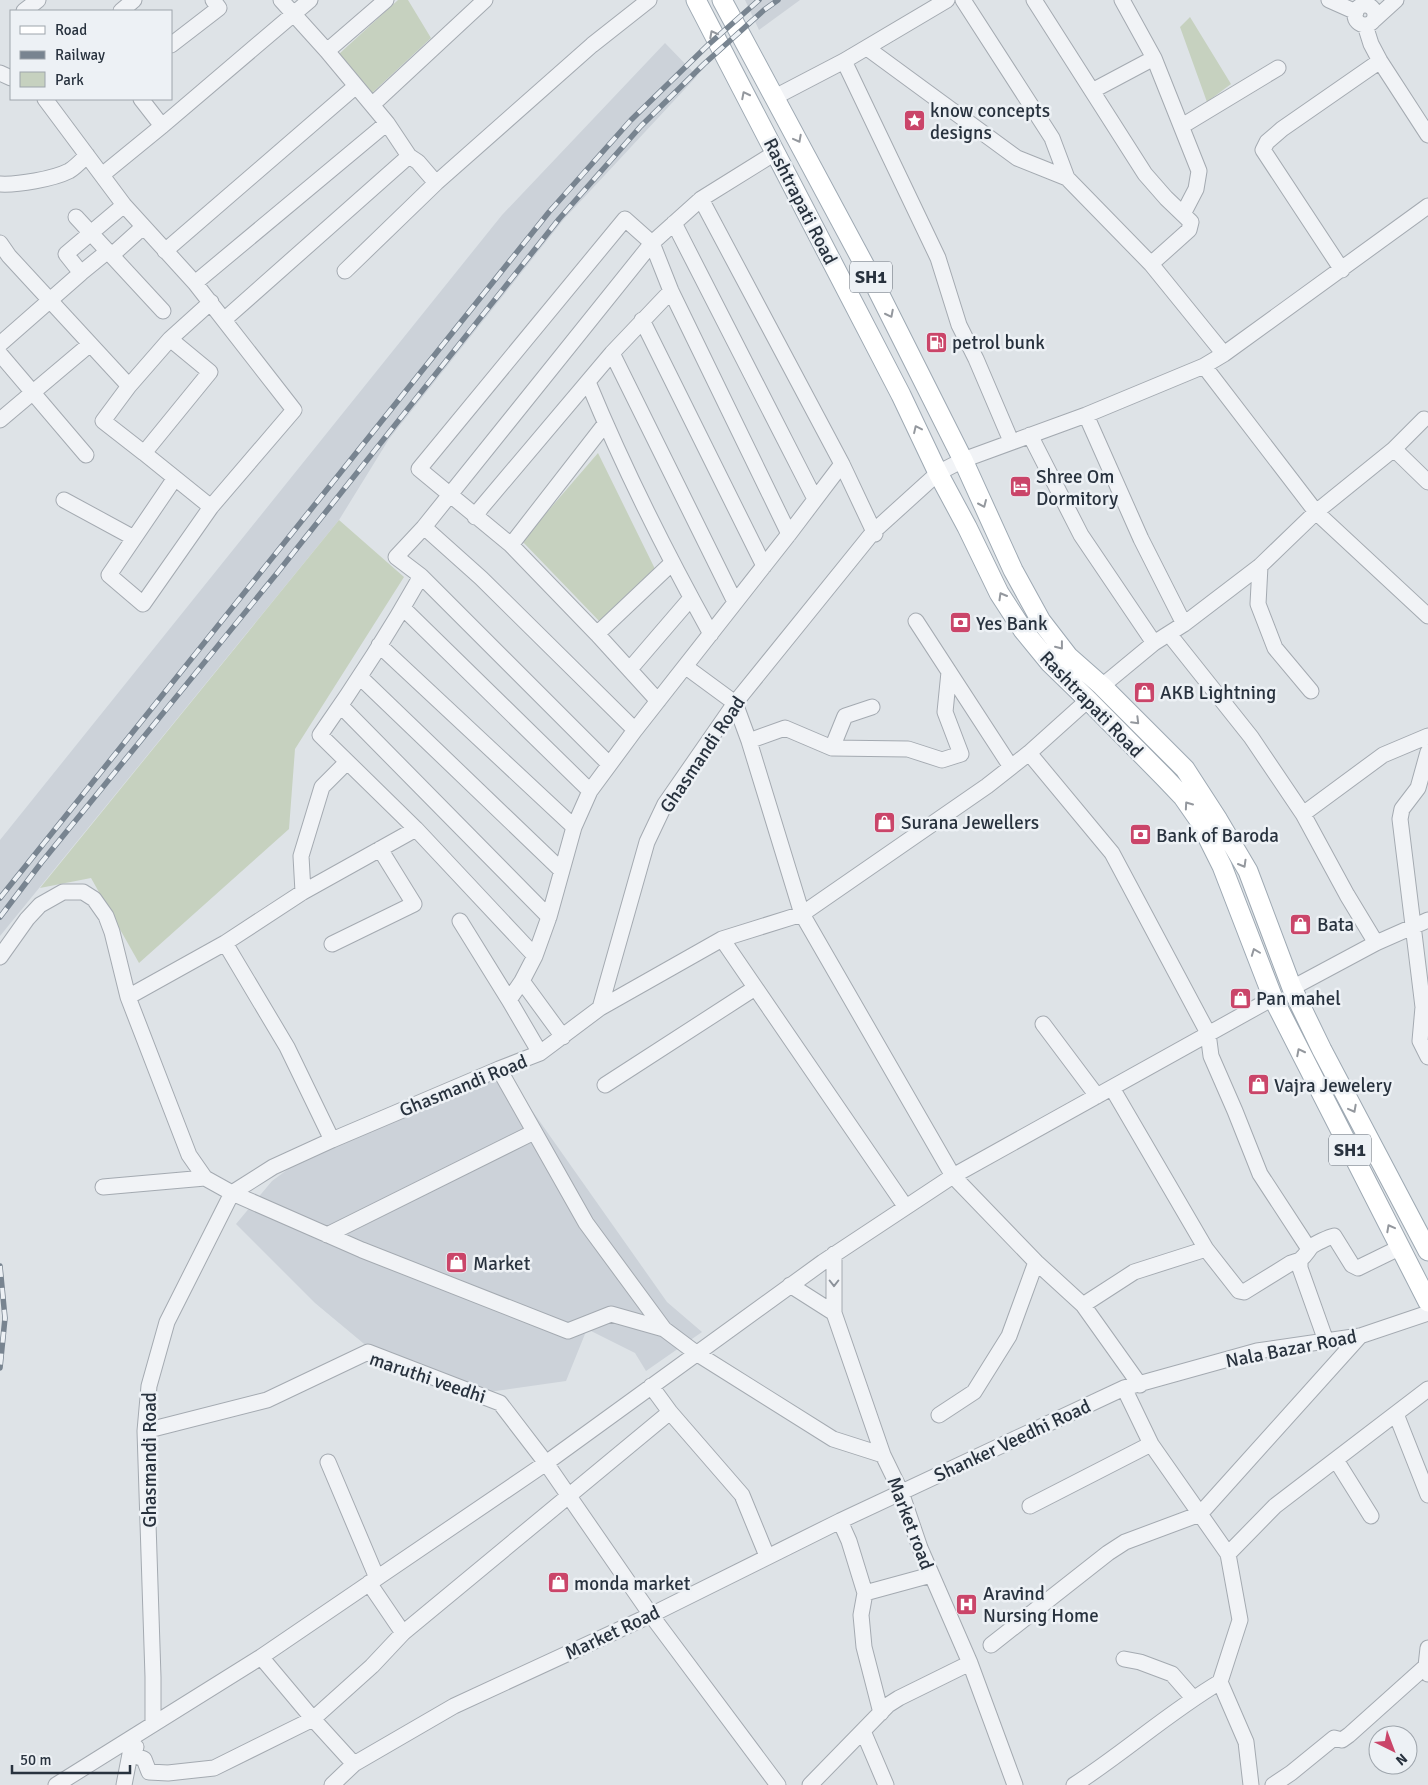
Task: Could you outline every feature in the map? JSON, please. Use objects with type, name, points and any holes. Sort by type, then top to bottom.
[{"type":"main road","name":"Rashtrapati Road","points":[[696,0],[902,395],[938,473],[1000,593],[1023,630],[1050,663],[1183,797],[1199,820],[1222,866],[1273,998],[1428,1302]]},
{"type":"main road","name":"Rashtrapati Road","points":[[722,0],[874,281],[963,460],[1013,570],[1041,621],[1068,656],[1102,686],[1185,770],[1218,820],[1248,871],[1292,988],[1322,1050],[1428,1251]]},
{"type":"main road","points":[[1153,767],[1168,752]]},
{"type":"street","points":[[25,10],[38,0]]},
{"type":"street","points":[[122,10],[134,0]]},
{"type":"street","points":[[172,44],[218,8],[213,0]]},
{"type":"street","points":[[280,0],[327,50],[387,123],[409,156],[418,162],[436,183]]},
{"type":"street","points":[[102,175],[310,0]]},
{"type":"street","points":[[327,50],[386,0]]},
{"type":"street","points":[[372,105],[485,0]]},
{"type":"street","points":[[345,271],[436,183],[592,45],[649,0]]},
{"type":"street","points":[[775,97],[844,61],[947,0]]},
{"type":"street","points":[[963,0],[1052,138],[1067,178]]},
{"type":"street","points":[[1034,0],[1145,174],[1160,193],[1191,222],[1189,230],[1152,264]]},
{"type":"street","points":[[1122,0],[1154,58],[1199,171],[1196,189],[1183,214]]},
{"type":"street","points":[[1329,0],[1362,5],[1357,21],[1370,23]]},
{"type":"street","points":[[1370,23],[1396,0]]},
{"type":"street","points":[[1370,23],[1371,44],[1428,134]]},
{"type":"street","points":[[867,48],[1017,158],[1067,178],[1152,264],[1224,354]]},
{"type":"street","points":[[1092,90],[1154,58]]},
{"type":"street","points":[[844,61],[938,258],[959,325],[976,359],[1011,441]]},
{"type":"street","points":[[1342,270],[1263,150],[1267,142],[1282,129],[1380,61]]},
{"type":"street","points":[[1182,126],[1278,68]]},
{"type":"street","points":[[165,251],[356,86]]},
{"type":"street","points":[[45,100],[124,205],[211,302],[294,410],[211,507],[144,604],[109,575],[175,478]]},
{"type":"street","points":[[141,100],[162,126]]},
{"type":"street","points":[[195,283],[387,123]]},
{"type":"street","points":[[609,764],[421,576],[396,557],[424,527],[652,243],[701,199],[776,153]]},
{"type":"street","points":[[0,184],[12,184],[44,178],[70,170],[87,156]]},
{"type":"street","points":[[224,319],[409,156]]},
{"type":"street","points":[[701,199],[842,464],[874,532]]},
{"type":"street","points":[[81,272],[66,254],[124,205]]},
{"type":"street","name":"Ghasmandi Road","points":[[153,1723],[153,1668],[145,1431],[148,1386],[167,1322],[232,1193],[273,1167],[332,1140],[540,1053],[600,1008],[647,842],[665,804],[735,703],[874,532],[938,473],[963,460],[1086,414],[1204,366],[1224,354],[1342,270],[1428,206]]},
{"type":"street","points":[[76,217],[163,311]]},
{"type":"street","points":[[658,701],[630,669],[511,545],[448,495],[419,469],[625,219],[652,243],[671,291],[789,534]]},
{"type":"street","points":[[674,223],[815,499]]},
{"type":"street","points":[[0,344],[81,272],[110,253],[143,227]]},
{"type":"street","points":[[0,243],[5,261],[49,300],[129,386]]},
{"type":"street","points":[[475,517],[480,508],[612,353],[671,291]]},
{"type":"street","points":[[211,302],[170,339],[129,386],[102,421],[211,507]]},
{"type":"street","points":[[642,320],[764,566]]},
{"type":"street","points":[[144,453],[210,372],[170,339]]},
{"type":"street","points":[[0,420],[89,344]]},
{"type":"street","points":[[612,353],[735,602]]},
{"type":"street","points":[[0,354],[86,455]]},
{"type":"street","points":[[1204,366],[1316,512],[1428,616]]},
{"type":"street","points":[[588,382],[605,424],[672,563],[711,634]]},
{"type":"street","points":[[1086,414],[1140,539],[1184,624]]},
{"type":"street","points":[[1102,686],[1154,643],[1184,624],[1260,566],[1316,512],[1394,448],[1424,419]]},
{"type":"street","points":[[511,545],[605,424]]},
{"type":"street","points":[[1030,435],[1081,535],[1154,643]]},
{"type":"street","points":[[1394,448],[1425,475]]},
{"type":"street","points":[[509,1000],[522,981],[535,956],[549,918],[574,826],[590,791],[635,730],[686,667],[842,464]]},
{"type":"street","points":[[64,500],[134,538]]},
{"type":"street","points":[[424,527],[481,578],[635,730]]},
{"type":"street","points":[[597,634],[672,563]]},
{"type":"street","points":[[1260,566],[1258,604],[1275,648],[1311,691]]},
{"type":"street","points":[[421,576],[360,677],[320,735],[416,829],[535,956]]},
{"type":"street","points":[[630,669],[692,598]]},
{"type":"street","points":[[403,608],[590,791]]},
{"type":"street","points":[[916,621],[1011,767]]},
{"type":"street","points":[[1169,634],[1251,737],[1303,814],[1347,895],[1376,943]]},
{"type":"street","points":[[379,645],[574,826]]},
{"type":"street","points":[[686,667],[735,703],[750,741],[802,914],[953,1176],[1036,1262],[1083,1305],[1140,1384]]},
{"type":"street","points":[[750,741],[785,728],[832,748],[908,748],[942,760],[961,754],[945,712],[949,672]]},
{"type":"street","points":[[360,677],[561,870]]},
{"type":"street","points":[[600,1008],[722,939],[802,914],[987,786],[1029,753],[1088,700]]},
{"type":"street","points":[[341,706],[549,918]]},
{"type":"street","points":[[832,748],[845,716],[872,707]]},
{"type":"street","points":[[1303,814],[1383,755],[1428,737],[1428,743]]},
{"type":"street","points":[[1428,752],[1418,788],[1402,809],[1400,819],[1423,1007],[1420,1041],[1428,1057]]},
{"type":"street","points":[[1029,753],[1112,853],[1208,1033],[1211,1056],[1260,1174],[1304,1254],[1300,1268],[1326,1340]]},
{"type":"street","points":[[303,892],[301,856],[322,787],[347,762]]},
{"type":"street","points":[[128,997],[225,943],[303,892],[416,829]]},
{"type":"street","points":[[332,944],[414,904],[380,849]]},
{"type":"street","points":[[0,957],[40,904],[64,892],[83,892],[94,900],[106,916],[112,932],[128,997],[189,1156],[205,1178],[232,1193],[362,1250],[568,1331],[611,1314],[664,1329]]},
{"type":"street","points":[[460,920],[540,1053]]},
{"type":"street","points":[[1292,988],[1376,943],[1428,920]]},
{"type":"street","points":[[722,939],[905,1206]]},
{"type":"street","points":[[225,943],[288,1047],[332,1140]]},
{"type":"street","points":[[522,981],[563,1037]]},
{"type":"street","points":[[605,1085],[755,988]]},
{"type":"street","points":[[56,1785],[261,1657],[373,1581],[546,1463],[790,1285],[905,1206],[953,1176],[1273,998]]},
{"type":"street","points":[[1043,1024],[1097,1096]]},
{"type":"street","points":[[499,1069],[586,1223],[664,1329],[696,1353],[833,1439],[883,1454]]},
{"type":"street","points":[[1112,1088],[1206,1249],[1239,1290],[1244,1292],[1334,1236],[1352,1265],[1358,1268],[1401,1247]]},
{"type":"street","points":[[327,1235],[534,1132]]},
{"type":"street","points":[[103,1187],[205,1178]]},
{"type":"street","points":[[1083,1305],[1134,1272],[1206,1249]]},
{"type":"street","name":"Market road","points":[[834,1254],[834,1313],[883,1454],[901,1492],[931,1575],[970,1662],[1015,1785]]},
{"type":"street","points":[[938,1415],[974,1392],[1009,1336],[1036,1262]]},
{"type":"street","points":[[790,1285],[834,1313]]},
{"type":"street","name":"Nala Bazar Road","points":[[1124,1388],[1257,1351],[1360,1336],[1428,1313]]},
{"type":"street","points":[[991,1645],[1108,1553],[1125,1542],[1200,1514],[1360,1336]]},
{"type":"street","name":"maruthi veedhi","points":[[145,1431],[267,1400],[368,1352],[500,1403],[546,1463],[650,1615],[778,1785]]},
{"type":"street","points":[[651,1386],[670,1412],[742,1495],[767,1556]]},
{"type":"street","points":[[1124,1388],[1151,1444],[1228,1554],[1240,1620],[1220,1682],[1246,1742],[1250,1785]]},
{"type":"street","name":"Shanker Veedhi Road","points":[[901,1492],[1124,1388]]},
{"type":"street","points":[[1228,1554],[1275,1506],[1428,1389]]},
{"type":"street","points":[[130,1754],[144,1759],[149,1772],[168,1773],[214,1768],[313,1719],[372,1666],[403,1633],[670,1412]]},
{"type":"street","points":[[1396,1414],[1428,1495]]},
{"type":"street","points":[[1030,1506],[1151,1444]]},
{"type":"street","points":[[1336,1460],[1370,1516]]},
{"type":"street","points":[[328,1462],[373,1581],[403,1633]]},
{"type":"street","name":"Market Road","points":[[337,1783],[354,1764],[454,1706],[650,1615],[901,1492]]},
{"type":"street","points":[[840,1521],[849,1541],[865,1593],[861,1615],[864,1647],[881,1713]]},
{"type":"street","points":[[865,1593],[931,1575]]},
{"type":"street","points":[[1273,1785],[1334,1738],[1342,1740],[1349,1735],[1427,1670],[1428,1648]]},
{"type":"street","points":[[261,1657],[354,1764]]},
{"type":"street","points":[[1124,1659],[1140,1662],[1172,1674],[1193,1698]]},
{"type":"street","points":[[810,1785],[888,1705],[970,1662]]},
{"type":"street","points":[[1074,1785],[1105,1765],[1193,1698],[1220,1682]]},
{"type":"street","points":[[124,1785],[130,1754],[153,1723]]},
{"type":"street","points":[[863,1731],[886,1785]]},
{"type":"shaded area","points":[[745,0],[800,0],[759,30]]},
{"type":"shaded area","points":[[665,43],[697,76],[564,219],[389,439],[339,520],[0,936],[0,840],[502,215]]},
{"type":"shaded area","name":"Market","points":[[507,1075],[667,1302],[702,1332],[646,1371],[635,1353],[587,1329],[566,1381],[489,1392],[369,1348],[315,1303],[236,1224],[272,1181],[303,1158]]},
{"type":"green space","points":[[398,0],[408,0],[431,38],[372,93],[339,54]]},
{"type":"green space","points":[[1190,17],[1231,84],[1207,102],[1180,27]]},
{"type":"green space","points":[[598,453],[657,573],[602,624],[522,541]]},
{"type":"green space","points":[[339,520],[404,577],[295,749],[289,829],[139,963],[91,878],[40,888]]},
{"type":"railway","points":[[0,898],[549,212],[631,120],[708,45],[759,0]]},
{"type":"railway","points":[[0,917],[41,863],[278,572],[559,219],[641,126],[704,64],[764,10],[778,0]]},
{"type":"railway","points":[[0,1266],[5,1318],[0,1368]]},
{"type":"place","name":"know concepts designs","points":[[914,121]]},
{"type":"place","name":"petrol bunk","points":[[936,342]]},
{"type":"place","name":"Shree Om Dormitory","points":[[1020,487]]},
{"type":"place","name":"Yes Bank","points":[[960,623]]},
{"type":"place","name":"AKB Lightning","points":[[1144,692]]},
{"type":"place","name":"Surana Jewellers","points":[[885,822]]},
{"type":"place","name":"Bank of Baroda","points":[[1140,835]]},
{"type":"place","name":"Bata","points":[[1301,924]]},
{"type":"place","name":"Pan mahel","points":[[1240,998]]},
{"type":"place","name":"Vajra Jewelery","points":[[1258,1085]]},
{"type":"place","name":"Market","points":[[457,1263]]},
{"type":"place","name":"monda market","points":[[558,1583]]},
{"type":"place","name":"Aravind Nursing Home","points":[[967,1604]]}]
